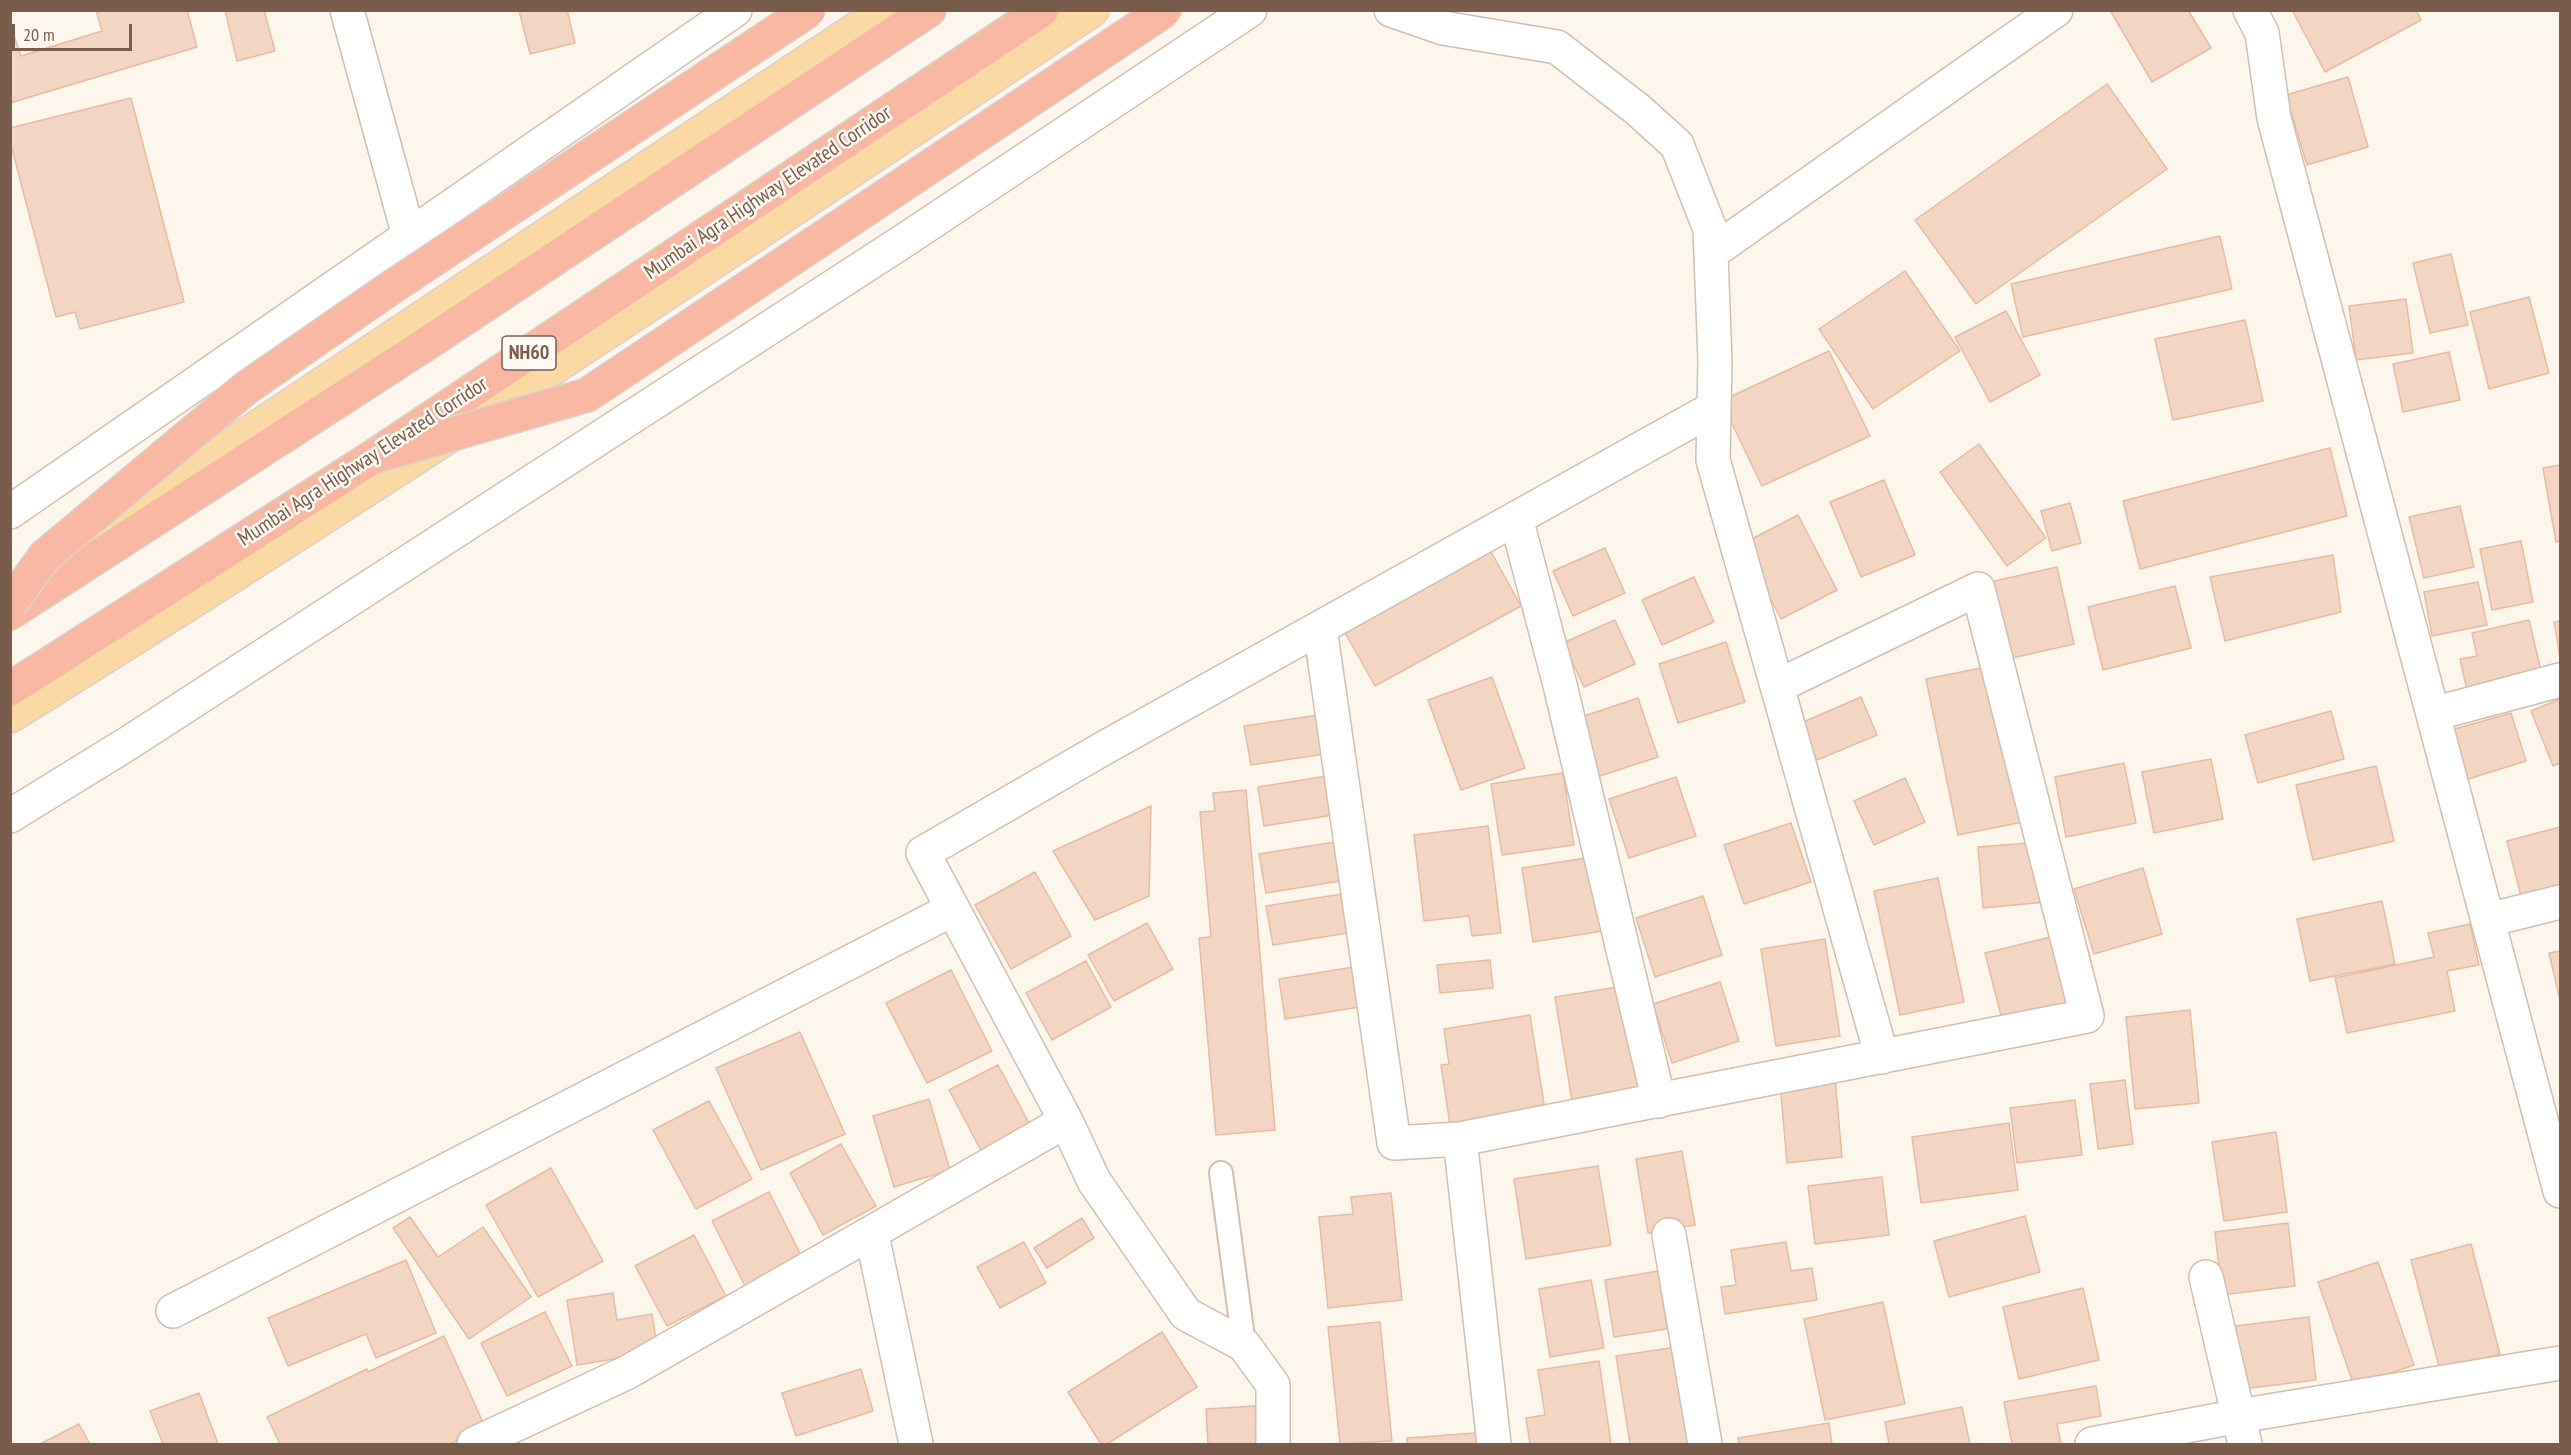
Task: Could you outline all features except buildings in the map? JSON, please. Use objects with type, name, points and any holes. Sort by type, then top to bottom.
[{"type":"highway","points":[[10,604],[45,556],[246,388],[392,287],[809,10]]},
{"type":"highway","points":[[10,613],[439,336],[929,10]]},
{"type":"highway","name":"Mumbai Agra Highway Elevated Corridor","points":[[10,689],[373,457],[1042,10]]},
{"type":"highway","points":[[373,457],[587,396],[1165,10]]},
{"type":"main road","points":[[10,590],[58,561],[885,10]]},
{"type":"main road","points":[[10,716],[210,592],[526,388],[1092,10]]},
{"type":"street","points":[[347,10],[409,236]]},
{"type":"street","points":[[10,512],[555,137],[735,10]]},
{"type":"street","points":[[10,816],[127,744],[905,240],[1250,10]]},
{"type":"street","points":[[1391,10],[1443,28],[1557,47],[1637,109],[1677,145],[1710,229],[1715,361],[1713,460],[1882,1057]]},
{"type":"street","points":[[1711,253],[2056,10]]},
{"type":"street","points":[[2250,10],[2262,33],[2274,118],[2560,1191]]},
{"type":"street","points":[[1273,1444],[1273,1385],[1244,1345],[1186,1314],[1094,1181],[1066,1121],[923,853],[1104,748],[1714,408]]},
{"type":"street","points":[[1516,518],[1560,685],[1659,1101]]},
{"type":"street","points":[[1320,628],[1394,1143],[1460,1139],[2087,1016],[1978,589],[1778,686]]},
{"type":"street","points":[[2433,714],[2560,680]]},
{"type":"street","points":[[2488,920],[2560,902]]},
{"type":"street","points":[[174,1311],[953,909]]},
{"type":"street","points":[[474,1444],[628,1372],[872,1235],[1066,1121]]},
{"type":"street","points":[[1460,1139],[1494,1444]]},
{"type":"street","points":[[872,1235],[916,1444]]},
{"type":"street","points":[[1669,1235],[1705,1444]]},
{"type":"street","points":[[2206,1277],[2242,1430]]},
{"type":"street","points":[[2092,1444],[2242,1430],[2560,1363]]},
{"type":"lane","points":[[1221,1173],[1244,1345]]}]
